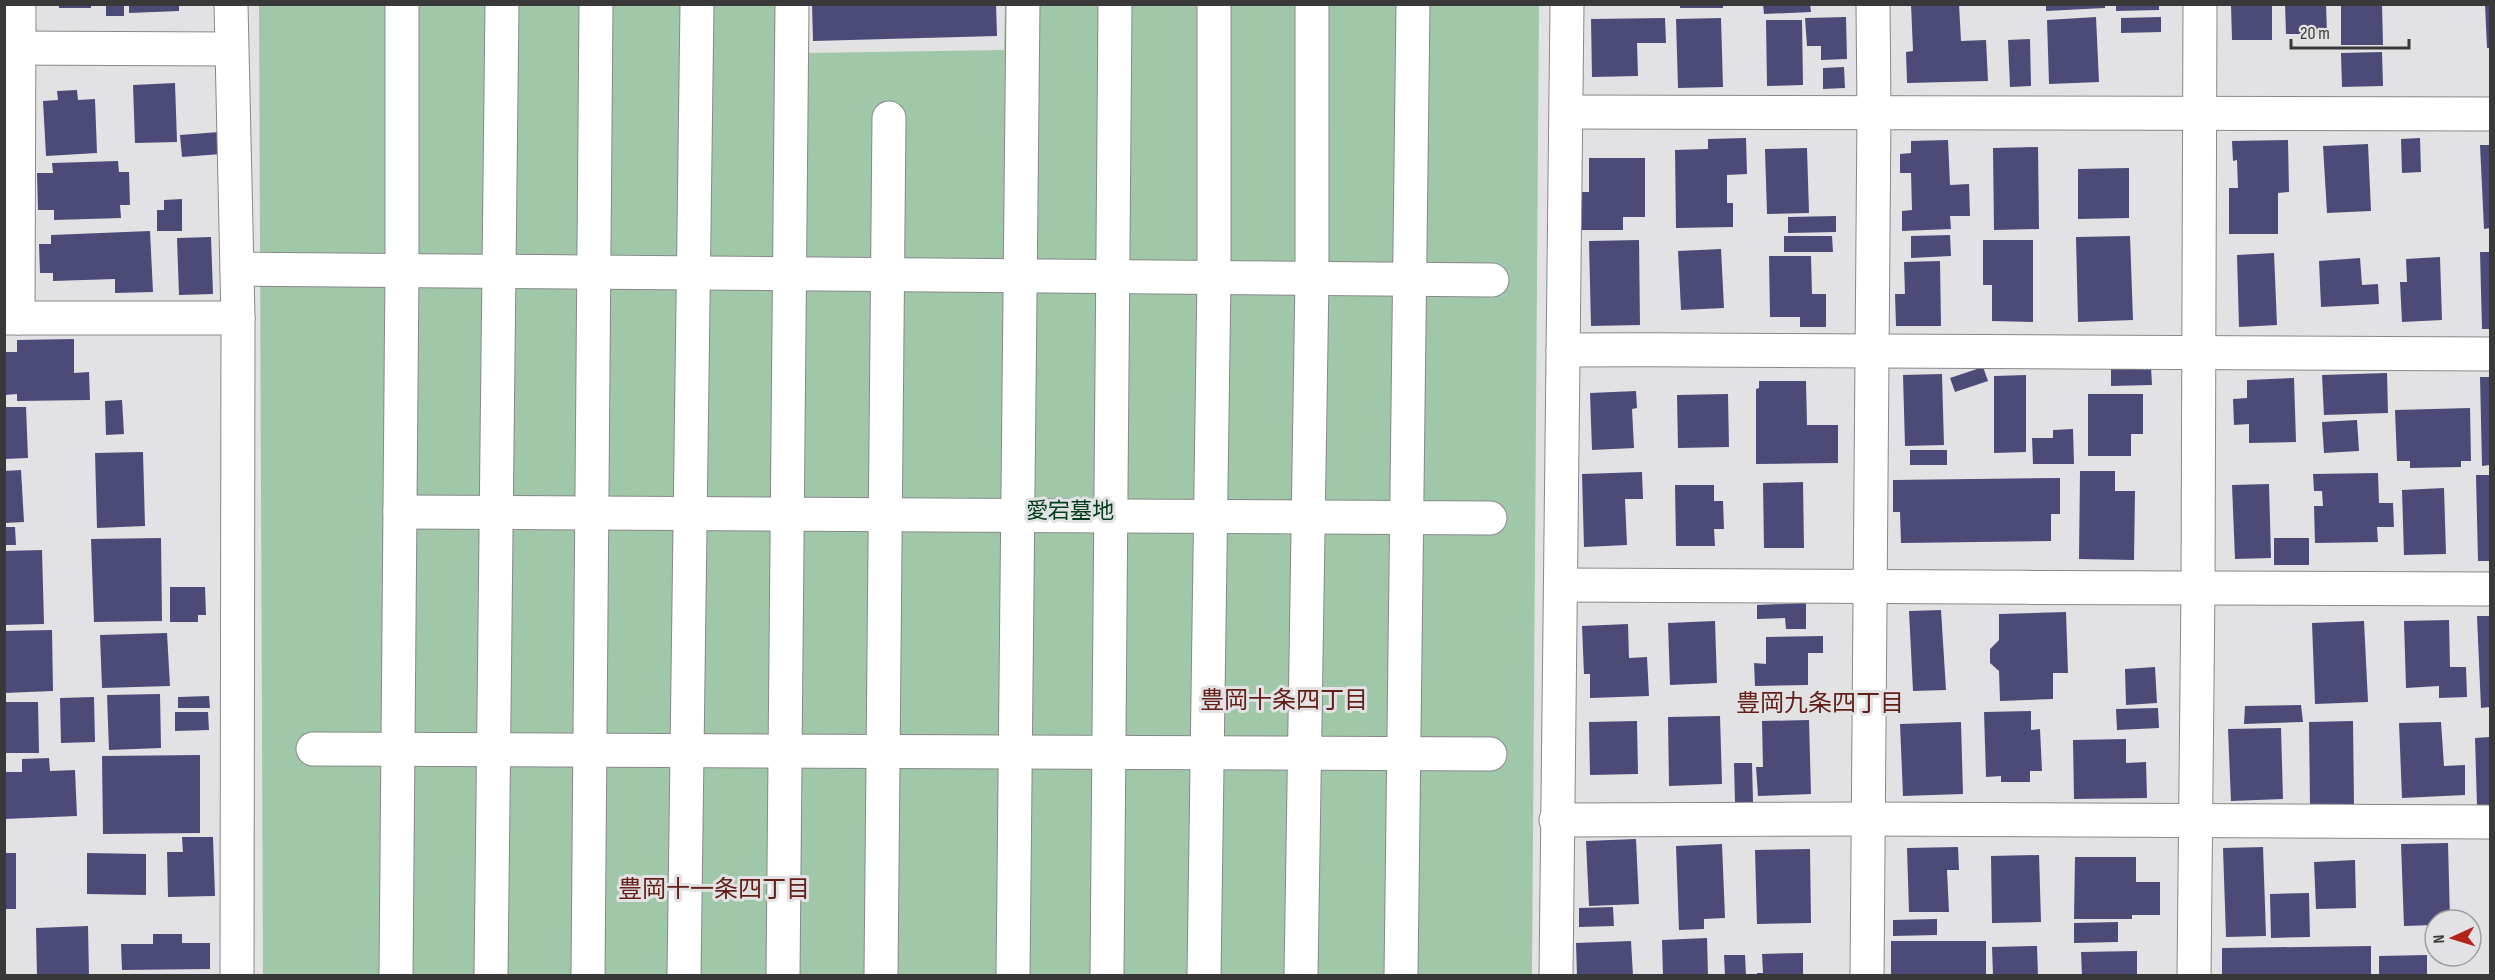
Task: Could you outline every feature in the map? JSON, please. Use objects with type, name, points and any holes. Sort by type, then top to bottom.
[{"type":"street","points":[[19,4],[12,48],[11,318],[238,318]]},
{"type":"street","points":[[231,4],[238,318],[237,975]]},
{"type":"street","points":[[396,975],[402,4]]},
{"type":"street","points":[[491,975],[502,4]]},
{"type":"street","points":[[588,975],[596,4]]},
{"type":"street","points":[[684,975],[692,513],[697,4]]},
{"type":"street","points":[[783,975],[792,4]]},
{"type":"street","points":[[1013,975],[1023,4]]},
{"type":"street","points":[[1107,975],[1116,4]]},
{"type":"street","points":[[1204,975],[1214,277],[1214,4]]},
{"type":"street","points":[[1301,975],[1312,278],[1312,4]]},
{"type":"street","points":[[1401,975],[1413,4]]},
{"type":"street","points":[[1556,975],[1567,4]]},
{"type":"street","points":[[1867,975],[1873,4]]},
{"type":"street","points":[[2194,975],[2200,4]]},
{"type":"street","points":[[12,48],[231,49]]},
{"type":"street","points":[[1567,112],[2490,114]]},
{"type":"street","points":[[881,975],[889,118]]},
{"type":"street","points":[[237,269],[1492,280]]},
{"type":"street","points":[[1563,350],[1872,349],[2197,354],[2490,354]]},
{"type":"street","points":[[400,512],[1490,518]]},
{"type":"street","points":[[1562,585],[2490,589]]},
{"type":"street","points":[[313,749],[1490,754]]},
{"type":"street","points":[[1556,820],[2490,822]]},
{"type":"green space","name":"愛宕墓地","points":[[259,5],[805,5],[806,53],[1004,50],[1005,5],[1539,5],[1532,975],[263,975]]},
{"type":"building","points":[[59,4],[91,4],[91,8],[59,8]]},
{"type":"building","points":[[106,4],[124,4],[124,16],[106,16]]},
{"type":"building","points":[[129,4],[179,4],[179,11],[129,13]]},
{"type":"building","points":[[812,4],[996,4],[997,36],[813,41]]},
{"type":"building","points":[[1680,4],[1723,4],[1723,8],[1680,8]]},
{"type":"building","points":[[1763,4],[1810,4],[1811,12],[1764,14]]},
{"type":"building","points":[[1911,4],[1959,4],[1961,41],[1986,40],[1988,81],[1907,83],[1906,52],[1913,51]]},
{"type":"building","points":[[2046,4],[2105,4],[2105,8],[2046,11]]},
{"type":"building","points":[[2231,4],[2272,4],[2272,40],[2232,40]]},
{"type":"building","points":[[2285,4],[2326,4],[2327,34],[2286,34]]},
{"type":"building","points":[[2341,4],[2382,4],[2383,45],[2341,45]]},
{"type":"building","points":[[2485,4],[2490,4],[2490,48],[2487,48]]},
{"type":"building","points":[[2116,5],[2159,5],[2159,10],[2116,11]]},
{"type":"building","points":[[1846,17],[1847,59],[1821,60],[1821,46],[1807,46],[1805,18]]},
{"type":"building","points":[[2096,17],[2099,82],[2049,84],[2047,20]]},
{"type":"building","points":[[2161,17],[2161,32],[2121,33],[2121,18]]},
{"type":"building","points":[[1665,18],[1666,43],[1637,43],[1638,76],[1592,77],[1591,19]]},
{"type":"building","points":[[1721,18],[1723,87],[1678,88],[1676,19]]},
{"type":"building","points":[[1766,20],[1802,20],[1803,85],[1767,86]]},
{"type":"building","points":[[2030,39],[2031,86],[2010,87],[2008,40]]},
{"type":"building","points":[[2382,52],[2383,86],[2342,87],[2341,53]]},
{"type":"building","points":[[1844,67],[1845,88],[1823,89],[1823,68]]},
{"type":"building","points":[[175,83],[177,142],[135,143],[133,85]]},
{"type":"building","points":[[77,90],[78,100],[95,99],[97,153],[46,156],[43,101],[58,100],[57,91]]},
{"type":"building","points":[[219,132],[221,154],[182,157],[180,135]]},
{"type":"building","points":[[1746,138],[1747,174],[1727,175],[1727,203],[1733,203],[1733,227],[1676,228],[1675,150],[1708,149],[1708,139]]},
{"type":"building","points":[[2420,138],[2421,172],[2402,173],[2401,139]]},
{"type":"building","points":[[1948,140],[1950,185],[1969,184],[1970,216],[1950,216],[1951,229],[1902,231],[1902,211],[1912,210],[1911,173],[1900,173],[1900,154],[1911,153],[1911,141]]},
{"type":"building","points":[[2288,140],[2289,192],[2278,193],[2278,234],[2229,234],[2229,188],[2238,188],[2237,160],[2233,161],[2232,141]]},
{"type":"building","points":[[2368,144],[2371,211],[2327,213],[2323,146]]},
{"type":"building","points":[[2480,145],[2490,145],[2490,228],[2484,229]]},
{"type":"building","points":[[2038,147],[2039,229],[1994,230],[1993,148]]},
{"type":"building","points":[[1807,148],[1809,213],[1767,214],[1765,149]]},
{"type":"building","points":[[1589,158],[1645,158],[1645,217],[1623,217],[1623,230],[1578,230],[1578,192],[1589,192]]},
{"type":"building","points":[[118,161],[119,172],[129,172],[130,205],[120,205],[121,218],[54,220],[54,210],[38,210],[37,173],[53,173],[52,163]]},
{"type":"building","points":[[2129,168],[2129,218],[2078,219],[2078,169]]},
{"type":"building","points":[[182,199],[182,231],[157,231],[157,210],[164,210],[164,200]]},
{"type":"building","points":[[1836,216],[1836,232],[1788,233],[1788,217]]},
{"type":"building","points":[[150,231],[153,292],[115,293],[115,279],[53,281],[53,273],[40,273],[39,244],[51,244],[51,235]]},
{"type":"building","points":[[1950,235],[1951,256],[1911,258],[1911,236]]},
{"type":"building","points":[[1784,236],[1832,236],[1833,252],[1784,252]]},
{"type":"building","points":[[2130,236],[2133,320],[2078,322],[2076,237]]},
{"type":"building","points":[[211,237],[213,294],[179,295],[177,238]]},
{"type":"building","points":[[1639,240],[1640,325],[1591,326],[1589,241]]},
{"type":"building","points":[[1983,240],[2033,240],[2033,322],[1992,321],[1992,285],[1983,285]]},
{"type":"building","points":[[1721,249],[1724,308],[1681,310],[1678,251]]},
{"type":"building","points":[[2480,252],[2490,252],[2490,329],[2482,329]]},
{"type":"building","points":[[2274,253],[2277,325],[2239,327],[2237,255]]},
{"type":"building","points":[[1769,256],[1811,256],[1812,294],[1826,294],[1826,327],[1800,327],[1800,317],[1770,317]]},
{"type":"building","points":[[2440,257],[2442,320],[2402,322],[2400,282],[2407,282],[2406,259]]},
{"type":"building","points":[[2360,258],[2362,285],[2378,284],[2379,304],[2321,307],[2319,261]]},
{"type":"building","points":[[1940,261],[1941,326],[1896,326],[1895,294],[1905,294],[1904,262]]},
{"type":"building","points":[[74,339],[74,373],[89,372],[90,400],[17,401],[17,394],[4,395],[4,352],[17,352],[17,340]]},
{"type":"building","points":[[1983,367],[1988,381],[1955,392],[1950,378]]},
{"type":"building","points":[[2111,367],[2151,367],[2152,385],[2111,386]]},
{"type":"building","points":[[2387,373],[2388,413],[2324,415],[2322,375]]},
{"type":"building","points":[[1942,374],[1944,445],[1905,446],[1903,375]]},
{"type":"building","points":[[2026,375],[2026,452],[1994,453],[1994,376]]},
{"type":"building","points":[[2480,377],[2490,377],[2490,465],[2482,466]]},
{"type":"building","points":[[2294,378],[2296,442],[2249,443],[2249,424],[2234,425],[2233,399],[2247,398],[2247,380]]},
{"type":"building","points":[[1759,381],[1806,381],[1807,425],[1838,425],[1838,463],[1756,464],[1756,389],[1759,388]]},
{"type":"building","points":[[1636,391],[1637,408],[1632,409],[1634,448],[1592,450],[1590,393]]},
{"type":"building","points":[[1728,394],[1729,447],[1678,448],[1677,395]]},
{"type":"building","points":[[2088,394],[2143,394],[2143,434],[2131,434],[2131,456],[2088,456]]},
{"type":"building","points":[[122,400],[124,434],[106,435],[105,401]]},
{"type":"building","points":[[4,407],[26,407],[28,458],[4,459]]},
{"type":"building","points":[[2470,408],[2471,461],[2461,461],[2461,467],[2410,468],[2410,461],[2397,461],[2395,410]]},
{"type":"building","points":[[2357,420],[2359,451],[2324,453],[2322,422]]},
{"type":"building","points":[[2073,429],[2074,464],[2033,464],[2032,438],[2053,438],[2053,430]]},
{"type":"building","points":[[1910,450],[1947,450],[1947,465],[1910,465]]},
{"type":"building","points":[[143,452],[145,526],[97,528],[95,453]]},
{"type":"building","points":[[21,470],[24,522],[4,523],[4,471]]},
{"type":"building","points":[[2080,471],[2115,471],[2115,491],[2135,491],[2134,560],[2079,559]]},
{"type":"building","points":[[1642,472],[1643,499],[1625,499],[1627,545],[1584,547],[1582,474]]},
{"type":"building","points":[[2378,473],[2379,503],[2393,503],[2394,527],[2377,527],[2378,542],[2315,543],[2314,506],[2323,506],[2322,491],[2314,491],[2313,474]]},
{"type":"building","points":[[2476,475],[2490,475],[2490,561],[2478,561]]},
{"type":"building","points":[[2060,478],[2060,514],[2051,514],[2051,541],[1901,543],[1900,512],[1893,512],[1893,480]]},
{"type":"building","points":[[1803,482],[1804,548],[1764,548],[1763,483]]},
{"type":"building","points":[[2269,484],[2271,558],[2235,559],[2232,485]]},
{"type":"building","points":[[1675,485],[1714,485],[1714,501],[1723,501],[1724,529],[1714,529],[1715,546],[1676,546]]},
{"type":"building","points":[[2444,488],[2446,554],[2404,555],[2402,490]]},
{"type":"building","points":[[4,527],[15,527],[16,545],[4,545]]},
{"type":"building","points":[[161,538],[162,621],[94,622],[91,539]]},
{"type":"building","points":[[2274,538],[2309,538],[2309,565],[2274,565]]},
{"type":"building","points":[[42,550],[44,624],[4,625],[4,551]]},
{"type":"building","points":[[170,587],[205,587],[206,615],[198,615],[198,622],[170,622]]},
{"type":"building","points":[[1806,603],[1806,629],[1786,629],[1785,618],[1757,619],[1757,605]]},
{"type":"building","points":[[1941,610],[1946,690],[1913,691],[1909,611]]},
{"type":"building","points":[[2066,612],[2068,673],[2053,673],[2053,699],[2000,701],[1999,671],[1990,663],[1990,649],[1999,640],[1999,614]]},
{"type":"building","points":[[2477,616],[2490,616],[2490,707],[2481,708]]},
{"type":"building","points":[[2449,620],[2450,667],[2466,667],[2467,697],[2439,698],[2439,686],[2406,688],[2404,621]]},
{"type":"building","points":[[1715,621],[1717,683],[1670,685],[1668,623]]},
{"type":"building","points":[[2364,621],[2368,702],[2315,704],[2312,623]]},
{"type":"building","points":[[1628,624],[1629,658],[1647,657],[1649,696],[1590,698],[1590,674],[1584,674],[1582,626]]},
{"type":"building","points":[[52,630],[53,691],[4,693],[4,631]]},
{"type":"building","points":[[167,633],[170,686],[102,688],[100,635]]},
{"type":"building","points":[[1823,636],[1823,653],[1808,653],[1808,685],[1755,686],[1754,663],[1766,664],[1766,637]]},
{"type":"building","points":[[2155,667],[2157,703],[2126,705],[2125,669]]},
{"type":"building","points":[[160,694],[161,748],[109,750],[107,695]]},
{"type":"building","points":[[209,696],[210,708],[178,708],[178,697]]},
{"type":"building","points":[[94,697],[95,742],[61,743],[60,698]]},
{"type":"building","points":[[4,702],[38,702],[39,753],[4,753]]},
{"type":"building","points":[[2301,705],[2303,722],[2244,724],[2245,706]]},
{"type":"building","points":[[2158,708],[2159,728],[2117,730],[2116,709]]},
{"type":"building","points":[[2031,711],[2031,730],[2040,729],[2042,771],[2030,771],[2030,782],[2001,782],[2001,776],[1986,777],[1984,712]]},
{"type":"building","points":[[175,712],[208,712],[209,730],[175,731]]},
{"type":"building","points":[[1720,716],[1722,784],[1669,786],[1668,717]]},
{"type":"building","points":[[1809,720],[1811,794],[1758,796],[1756,767],[1763,767],[1762,721]]},
{"type":"building","points":[[1637,721],[1638,774],[1590,775],[1589,722]]},
{"type":"building","points":[[2353,721],[2354,804],[2310,804],[2309,722]]},
{"type":"building","points":[[1961,722],[1963,794],[1903,796],[1900,724]]},
{"type":"building","points":[[2441,722],[2444,766],[2465,765],[2465,795],[2402,798],[2399,723]]},
{"type":"building","points":[[2281,728],[2283,799],[2231,801],[2228,729]]},
{"type":"building","points":[[2490,737],[2490,806],[2477,806],[2475,738]]},
{"type":"building","points":[[2126,739],[2126,763],[2146,762],[2147,798],[2074,799],[2073,740]]},
{"type":"building","points":[[200,755],[200,833],[103,834],[102,756]]},
{"type":"building","points":[[49,758],[50,771],[75,770],[77,816],[4,819],[4,772],[22,772],[22,759]]},
{"type":"building","points":[[1734,763],[1752,763],[1753,802],[1735,802]]},
{"type":"building","points":[[182,837],[213,837],[215,896],[168,897],[167,852],[183,852]]},
{"type":"building","points":[[1636,839],[1639,904],[1589,906],[1586,841]]},
{"type":"building","points":[[2448,843],[2450,908],[2423,908],[2423,925],[2404,926],[2401,844]]},
{"type":"building","points":[[1722,844],[1725,918],[1704,919],[1704,929],[1679,930],[1676,846]]},
{"type":"building","points":[[1958,847],[1959,870],[1947,870],[1949,912],[1909,912],[1907,848]]},
{"type":"building","points":[[2263,847],[2266,936],[2226,937],[2223,848]]},
{"type":"building","points":[[1810,849],[1811,923],[1757,924],[1755,850]]},
{"type":"building","points":[[4,853],[16,853],[16,909],[4,909]]},
{"type":"building","points":[[87,853],[146,854],[146,895],[87,894]]},
{"type":"building","points":[[2039,855],[2041,922],[1992,923],[1991,856]]},
{"type":"building","points":[[2075,857],[2136,857],[2136,882],[2160,882],[2160,915],[2132,915],[2132,919],[2074,919]]},
{"type":"building","points":[[2355,860],[2356,908],[2316,909],[2314,862]]},
{"type":"building","points":[[2309,893],[2310,937],[2271,938],[2270,894]]},
{"type":"building","points":[[1613,907],[1614,926],[1579,927],[1579,908]]},
{"type":"building","points":[[1937,919],[1937,935],[1893,936],[1893,920]]},
{"type":"building","points":[[2118,922],[2118,942],[2074,943],[2074,923]]},
{"type":"building","points":[[88,926],[89,976],[37,976],[36,928]]},
{"type":"building","points":[[153,934],[182,934],[182,943],[210,943],[210,969],[122,970],[121,944],[153,944]]},
{"type":"building","points":[[1707,938],[1708,976],[1663,976],[1662,940]]},
{"type":"building","points":[[1631,941],[1633,976],[1577,976],[1576,943]]},
{"type":"building","points":[[1891,941],[1986,941],[1986,976],[1891,976]]},
{"type":"building","points":[[2037,946],[2038,976],[1993,976],[1992,947]]},
{"type":"building","points":[[2371,946],[2371,976],[2222,976],[2222,948]]},
{"type":"building","points":[[2137,951],[2137,976],[2082,976],[2081,952]]},
{"type":"building","points":[[1803,953],[1803,976],[1757,976],[1757,973],[1763,973],[1762,954]]},
{"type":"building","points":[[1724,955],[1745,955],[1746,976],[1725,976]]},
{"type":"building","points":[[2423,955],[2423,968],[2427,968],[2427,976],[2379,976],[2379,956]]},
{"type":"district","name":"豊岡十条四丁目","points":[[1284,700]]},
{"type":"district","name":"豊岡九条四丁目","points":[[1820,703]]},
{"type":"district","name":"豊岡十一条四丁目","points":[[714,889]]}]
